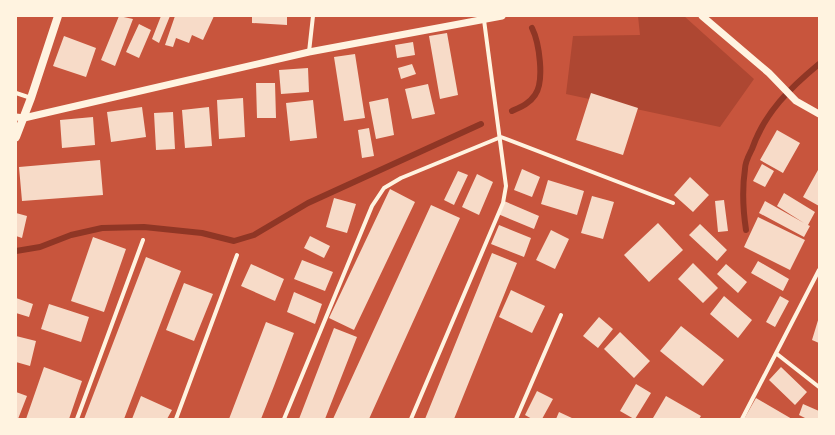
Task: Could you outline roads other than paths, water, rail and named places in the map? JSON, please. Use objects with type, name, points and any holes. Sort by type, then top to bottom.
[{"type":"main road","points":[[16,137],[20,118],[31,98],[58,16]]},
{"type":"street","points":[[309,52],[313,16]]},
{"type":"street","points":[[20,118],[309,52],[502,16]]},
{"type":"street","points":[[702,16],[769,73],[796,101],[819,114]]},
{"type":"street","points":[[411,419],[503,203],[506,186],[501,137],[484,20]]},
{"type":"street","points":[[16,93],[31,98]]},
{"type":"street","points":[[284,419],[372,206],[384,188],[401,178],[501,137],[673,203]]},
{"type":"street","points":[[77,419],[143,240]]},
{"type":"street","points":[[176,419],[237,255]]},
{"type":"street","points":[[742,419],[777,354],[819,270]]},
{"type":"street","points":[[516,419],[561,315]]},
{"type":"street","points":[[777,354],[819,387]]},
{"type":"waterway","points":[[512,111],[530,101],[535,95],[540,81],[539,52],[532,28]]},
{"type":"waterway","points":[[746,230],[743,200],[745,166],[757,136],[771,112],[788,92],[819,64]]},
{"type":"waterway","points":[[16,251],[40,247],[71,235],[102,228],[144,227],[202,233],[234,241],[254,235],[308,203],[481,124]]}]
